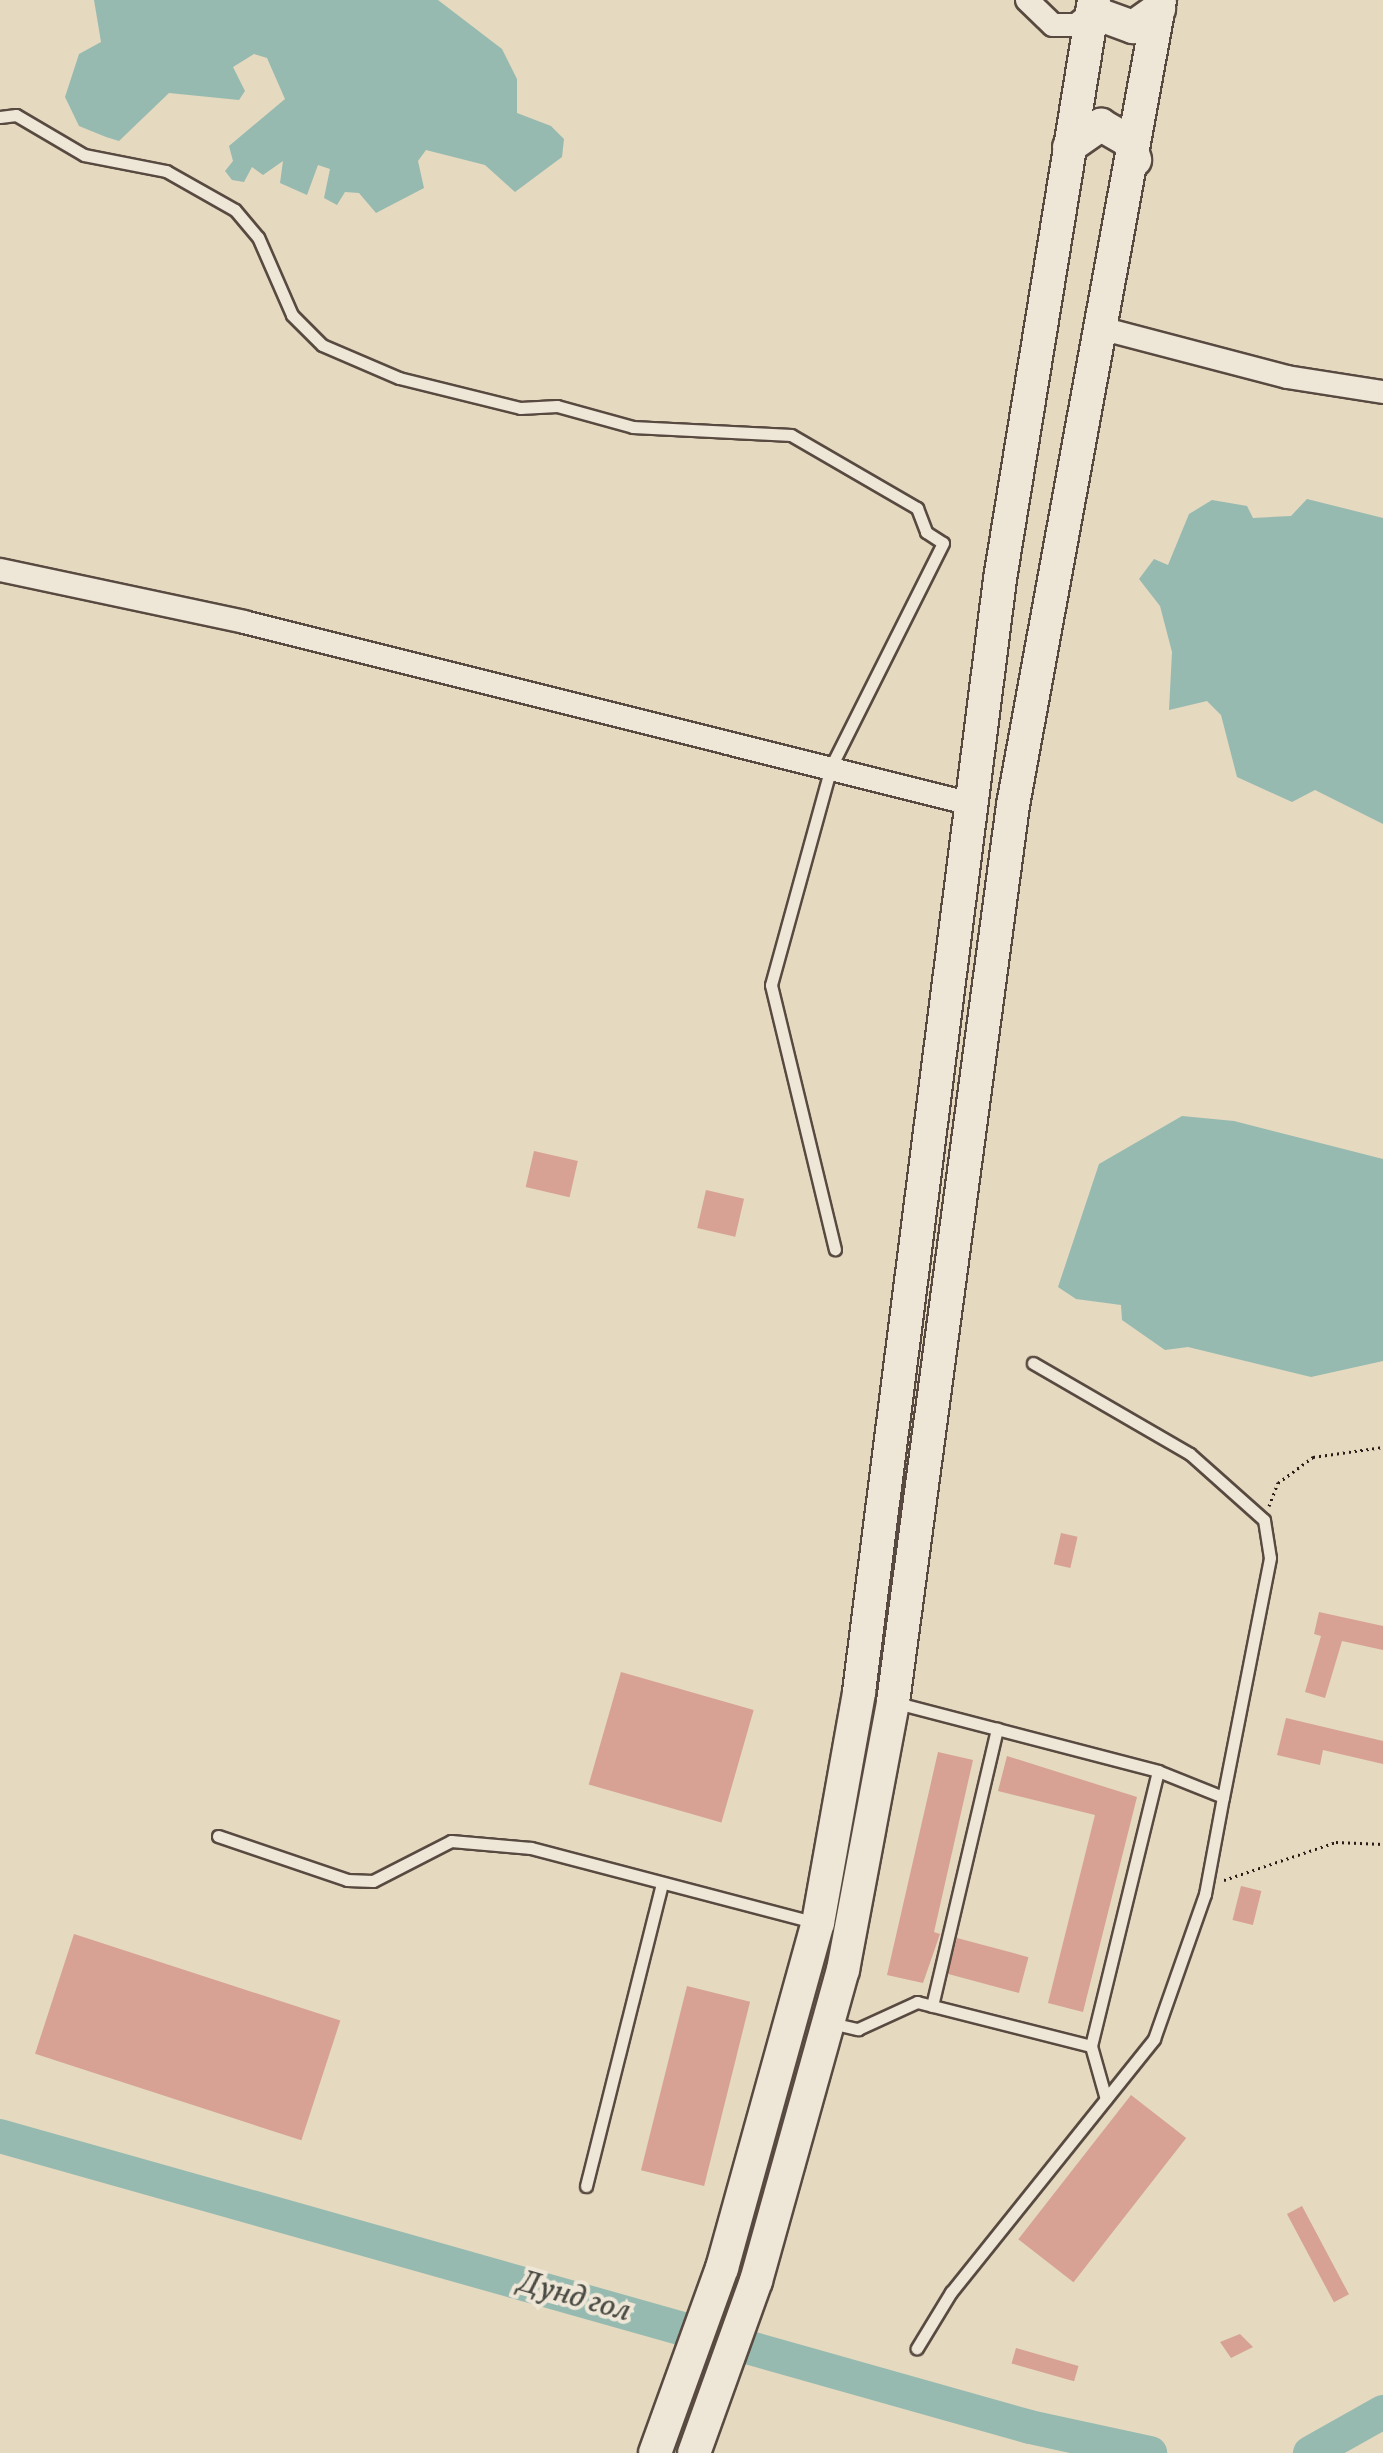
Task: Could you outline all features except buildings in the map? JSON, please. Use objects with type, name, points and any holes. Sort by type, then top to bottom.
[{"type":"main road","points":[[655,2453],[722,2268],[818,1923],[859,1692],[1000,579],[1093,6],[1133,27],[1159,4]]},
{"type":"main road","points":[[699,2440],[756,2281],[828,2023],[893,1702],[1013,805],[1135,160],[1159,4]]},
{"type":"main road","points":[[1069,147],[1101,125],[1129,141],[1135,160]]},
{"type":"street","points":[[1027,0],[1053,25],[1076,25],[1093,6]]},
{"type":"street","points":[[1104,329],[1287,377],[1383,392]]},
{"type":"street","points":[[0,570],[244,622],[956,800]]},
{"type":"lane","points":[[0,117],[16,115],[84,155],[166,171],[235,210],[258,237],[292,315],[322,345],[399,378],[520,408],[557,406],[633,427],[791,435],[917,508],[926,532],[943,543],[831,767],[771,985],[835,1249]]},
{"type":"lane","points":[[917,2348],[951,2292],[1154,2039],[1205,1894],[1270,1558],[1264,1520],[1190,1454],[1033,1363]]},
{"type":"lane","points":[[893,1702],[1158,1771],[1223,1797]]},
{"type":"lane","points":[[932,2006],[997,1728]]},
{"type":"lane","points":[[1106,2099],[1091,2046],[1158,1771]]},
{"type":"lane","points":[[218,1836],[347,1880],[373,1881],[451,1841],[531,1848],[818,1923]]},
{"type":"lane","points":[[586,2186],[662,1883]]},
{"type":"lane","points":[[828,2023],[858,2029],[905,2005],[932,2006],[1091,2046]]},
{"type":"path","points":[[1264,1520],[1278,1483],[1313,1457],[1383,1447]]},
{"type":"path","points":[[1205,1894],[1239,1870],[1323,1846],[1383,1844]]},
{"type":"water","points":[[94,0],[438,0],[502,49],[517,79],[517,113],[551,126],[564,139],[562,157],[515,192],[485,165],[426,150],[418,161],[424,188],[376,213],[359,193],[345,192],[337,205],[324,198],[330,169],[318,165],[307,195],[280,183],[283,161],[263,175],[252,167],[244,182],[232,180],[225,171],[233,161],[229,146],[285,99],[267,58],[254,54],[233,67],[245,91],[239,100],[169,93],[119,141],[106,137],[79,126],[65,97],[79,54],[101,42]]},
{"type":"water","points":[[1307,499],[1383,518],[1383,824],[1315,790],[1292,802],[1237,777],[1221,715],[1207,701],[1169,710],[1172,652],[1160,606],[1139,579],[1154,559],[1168,565],[1189,514],[1212,500],[1247,506],[1253,518],[1291,516]]},
{"type":"water","points":[[1182,1116],[1234,1121],[1383,1159],[1383,1361],[1311,1377],[1188,1347],[1165,1350],[1122,1320],[1121,1305],[1076,1299],[1058,1287],[1099,1164]]},
{"type":"waterway","name":"Дунд гол","points":[[0,2136],[1030,2427],[1150,2453]]},
{"type":"waterway","name":"Дунд гол","points":[[1310,2453],[1383,2412]]}]
